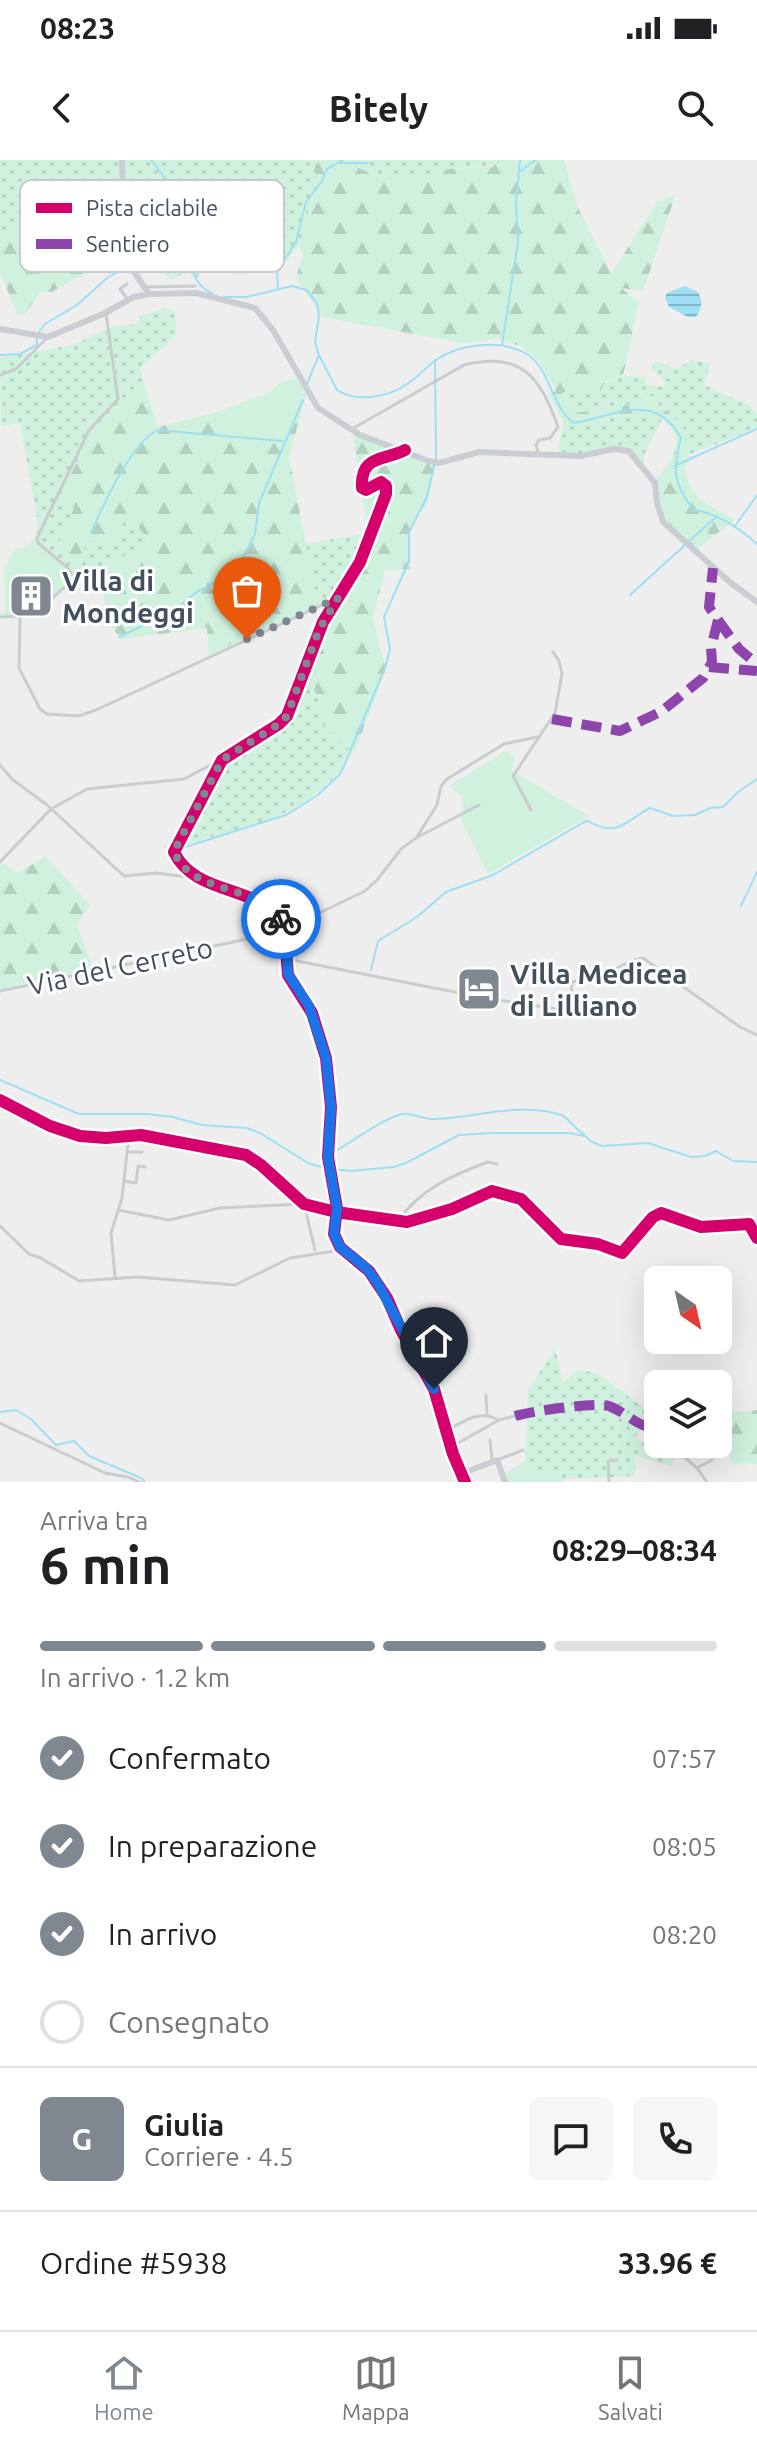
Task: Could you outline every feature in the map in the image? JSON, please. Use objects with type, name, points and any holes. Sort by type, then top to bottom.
[{"type":"street","points":[[134,272],[147,291]]},
{"type":"street","points":[[127,284],[120,289],[128,300]]},
{"type":"street","points":[[0,329],[40,336],[106,313],[147,291],[195,284],[201,294]]},
{"type":"street","points":[[147,291],[201,294],[258,310],[318,408],[352,430],[435,463],[479,452],[586,455],[614,449],[629,451],[655,483],[663,522],[757,602]]},
{"type":"street","points":[[0,617],[20,618],[47,603],[74,578],[68,568],[38,543],[37,538],[89,430],[118,399],[106,313]]},
{"type":"street","points":[[0,375],[16,369],[40,336]]},
{"type":"street","points":[[352,430],[464,365],[501,360],[516,364],[526,372],[543,390],[553,414],[558,427],[550,438],[539,440],[536,445],[539,455]]},
{"type":"street","points":[[196,878],[176,858],[174,851],[224,759],[286,718],[319,630],[360,562],[387,489],[381,482],[366,490],[362,488],[368,465],[378,457],[405,450]]},
{"type":"street","points":[[20,618],[19,668],[40,709],[47,714],[79,716],[338,598]]},
{"type":"street","points":[[531,810],[513,776],[555,713],[562,674],[553,652]]},
{"type":"street","points":[[416,838],[437,805],[441,786],[447,779],[504,744],[537,737]]},
{"type":"street","points":[[0,862],[51,809],[87,789],[184,779],[218,759],[224,759]]},
{"type":"street","points":[[0,765],[13,780],[46,804],[124,876],[156,873],[196,878],[258,901],[280,917],[286,928],[288,975],[309,1006],[325,1055],[331,1107],[328,1157],[338,1248],[369,1271],[384,1292],[434,1389],[463,1478],[523,1450]]},
{"type":"street","points":[[46,804],[59,804]]},
{"type":"street","points":[[416,838],[479,805]]},
{"type":"street","points":[[45,815],[56,813]]},
{"type":"street","name":"Via del Cerreto","points":[[0,991],[225,944],[286,928],[365,891],[395,854],[416,838]]},
{"type":"street","points":[[287,959],[563,1010],[570,1008],[572,982],[600,976],[643,958],[740,1027],[757,1035]]},
{"type":"street","points":[[0,1100],[72,1134],[94,1138],[141,1135],[246,1155],[304,1204],[315,1252]]},
{"type":"street","points":[[115,1277],[111,1233],[118,1210],[129,1135]]},
{"type":"street","points":[[127,1152],[142,1152]]},
{"type":"street","points":[[396,1223],[411,1202],[441,1182],[488,1162],[497,1164]]},
{"type":"street","points":[[123,1181],[136,1183],[138,1166],[145,1167]]},
{"type":"street","points":[[118,1210],[169,1220],[220,1208],[304,1204],[396,1223],[452,1209],[492,1191],[521,1199],[561,1239],[598,1244],[622,1253],[653,1217],[661,1213],[701,1227],[749,1224],[757,1238]]},
{"type":"street","points":[[0,1226],[29,1254],[41,1258],[76,1281],[115,1277],[235,1285],[286,1260],[338,1248]]},
{"type":"street","points":[[486,1395],[487,1414]]},
{"type":"street","points":[[446,1431],[471,1417],[487,1414],[499,1420]]},
{"type":"street","points":[[451,1447],[499,1420],[515,1416]]},
{"type":"street","points":[[0,1423],[105,1473],[139,1482]]},
{"type":"street","points":[[490,1440],[505,1482]]},
{"type":"street","points":[[685,1458],[707,1482]]},
{"type":"street","points":[[609,1482],[608,1461],[617,1460]]},
{"type":"street","points":[[697,1468],[712,1460]]},
{"type":"green space","points":[[0,160],[311,160],[309,163],[318,178],[299,245],[284,264],[284,180],[20,180],[20,238],[0,239]]},
{"type":"green space","points":[[311,160],[367,160],[354,166],[375,175],[417,178],[449,169],[493,167],[497,160],[564,160],[578,208],[611,274],[657,202],[676,194],[643,291],[621,288],[639,302],[623,376],[606,381],[601,390],[562,392],[568,406],[576,413],[638,403],[659,395],[659,405],[683,425],[690,461],[684,466],[691,487],[702,500],[735,520],[697,549],[664,519],[656,479],[675,449],[675,436],[669,426],[649,415],[636,413],[589,423],[563,421],[548,393],[556,391],[539,361],[520,346],[497,339],[462,343],[323,317],[296,278],[303,254],[299,245],[318,178],[309,163]]},
{"type":"green space","points":[[367,160],[497,160],[493,166],[449,169],[418,178],[375,175],[353,166]]},
{"type":"green space","points":[[20,225],[20,272],[88,272],[52,292],[41,292],[24,315],[18,315],[0,273],[0,240]]},
{"type":"green space","points":[[163,272],[187,272],[171,280]]},
{"type":"green space","points":[[190,272],[202,272],[195,280]]},
{"type":"green space","points":[[167,308],[175,312],[176,336],[140,368],[143,380],[92,430],[60,500],[74,508],[56,550],[89,540],[127,516],[150,541],[97,573],[74,575],[73,578],[39,546],[29,545],[37,535],[37,517],[20,423],[1,426],[0,358],[73,345],[111,327],[137,324],[141,316]]},
{"type":"green space","points":[[691,360],[710,363],[704,385],[749,405],[757,414],[757,428],[688,455],[683,425],[659,405],[655,395],[638,403],[576,413],[568,406],[562,392],[601,390],[610,381],[626,376],[645,377],[645,385],[664,387],[665,382],[650,368],[656,361],[677,369]]},
{"type":"green space","points":[[297,378],[306,395],[293,400],[278,438],[217,436],[214,413],[271,392],[281,382]]},
{"type":"green space","points":[[143,380],[158,427],[214,413],[217,435],[306,395],[289,457],[318,605],[209,655],[207,628],[122,639],[111,627],[98,573],[150,540],[127,517],[110,549],[89,540],[78,559],[56,550],[74,508],[59,500],[92,430]]},
{"type":"green space","points":[[638,412],[652,414],[662,421],[644,454],[644,464],[624,448],[582,453],[558,452],[563,421],[584,423]]},
{"type":"green space","points":[[353,435],[436,464],[426,506],[413,520],[408,543],[410,569],[385,570],[373,618],[386,669],[356,748],[344,748],[321,719],[318,695],[300,672],[316,629],[337,596],[368,533]]},
{"type":"green space","points":[[368,533],[337,597],[318,605],[306,544]]},
{"type":"green space","points":[[29,545],[39,546],[73,578],[32,611],[0,616],[0,613],[5,613],[4,568],[15,550]]},
{"type":"green space","points":[[300,672],[318,695],[321,719],[344,748],[356,748],[339,772],[320,791],[277,816],[174,848],[218,758],[284,715]]},
{"type":"green space","points":[[507,750],[514,758],[512,771],[589,816],[488,874],[462,822],[462,797],[449,786]]},
{"type":"green space","points":[[46,856],[90,905],[77,925],[93,969],[0,989],[0,865],[4,863],[18,873]]},
{"type":"green space","points":[[554,1343],[563,1383],[577,1370],[597,1373],[644,1408],[644,1426],[634,1438],[644,1442],[644,1458],[675,1458],[671,1466],[636,1456],[635,1476],[563,1479],[530,1469],[525,1461],[528,1390],[552,1354]]},
{"type":"green space","points":[[732,1410],[757,1410],[757,1464],[732,1463]]},
{"type":"green space","points":[[525,1461],[530,1469],[563,1479],[563,1482],[508,1482],[505,1474]]},
{"type":"water","points":[[685,286],[700,296],[700,311],[696,317],[688,317],[669,307],[665,298],[667,293]]},
{"type":"waterway","points":[[151,160],[166,180]]},
{"type":"waterway","points":[[284,260],[296,242],[306,202],[327,169],[343,160]]},
{"type":"waterway","points":[[502,345],[518,242],[516,202],[520,160]]},
{"type":"waterway","points":[[519,172],[536,160]]},
{"type":"waterway","points":[[338,163],[368,163]]},
{"type":"waterway","points":[[39,332],[45,324],[77,305],[118,272]]},
{"type":"waterway","points":[[193,272],[202,287],[213,294]]},
{"type":"waterway","points":[[277,272],[278,289]]},
{"type":"waterway","points":[[223,297],[247,297],[292,286],[306,290],[317,303],[319,317],[315,341],[318,353],[337,390],[345,394],[373,397],[391,392],[400,389],[445,355],[468,347],[492,345],[515,349],[534,359],[560,407],[574,423],[633,410],[659,414],[681,438],[676,476],[694,510],[728,522],[757,544]]},
{"type":"waterway","points":[[0,355],[20,354],[37,345],[37,338]]},
{"type":"waterway","points":[[307,384],[318,357]]},
{"type":"waterway","points":[[435,362],[436,459]]},
{"type":"waterway","points":[[119,637],[174,611],[195,593],[236,571],[255,534],[259,503],[303,400]]},
{"type":"waterway","points":[[674,466],[757,429]]},
{"type":"waterway","points":[[91,533],[127,462],[157,430],[283,441]]},
{"type":"waterway","points":[[384,672],[390,649],[384,617],[409,561],[409,532],[427,497],[434,466]]},
{"type":"waterway","points":[[735,526],[757,495]]},
{"type":"waterway","points":[[689,541],[715,518]]},
{"type":"waterway","points":[[630,595],[685,545]]},
{"type":"waterway","points":[[179,849],[286,815],[318,795],[341,773],[382,675]]},
{"type":"waterway","points":[[371,970],[378,941],[417,917],[446,892],[493,875],[584,822],[614,828],[650,808],[673,816],[695,815],[710,808],[723,807],[757,779]]},
{"type":"waterway","points":[[741,906],[757,872]]},
{"type":"waterway","points":[[0,1080],[79,1114],[148,1114],[202,1125],[247,1128],[308,1163],[327,1169]]},
{"type":"waterway","points":[[337,1150],[385,1121],[405,1114],[432,1119],[513,1110],[545,1111],[564,1117],[584,1134]]},
{"type":"waterway","points":[[332,1169],[351,1171],[394,1167],[459,1135],[491,1133],[568,1133],[585,1136],[602,1146],[648,1143],[691,1157],[716,1151],[733,1161],[757,1162]]},
{"type":"waterway","points":[[0,1412],[16,1410],[31,1419],[56,1445],[74,1441],[89,1456],[145,1482]]},
{"type":"marked path","points":[[552,719],[620,731],[662,711],[703,678],[712,662],[711,648],[718,620],[709,607],[713,568]]},
{"type":"marked path","points":[[718,620],[739,649],[757,664]]},
{"type":"marked path","points":[[709,667],[757,671]]},
{"type":"marked path","points":[[515,1416],[601,1405],[614,1408],[644,1425]]},
{"type":"cycle path","points":[[405,450],[375,460],[365,469],[362,488],[366,490],[381,482],[386,486],[386,494],[360,562],[323,622],[287,716],[222,760],[174,852],[196,876],[258,902],[284,923],[288,975],[312,1013],[326,1058],[331,1107],[328,1157],[337,1208],[334,1234],[340,1247],[369,1271],[387,1298],[434,1389],[453,1454],[465,1482]]},
{"type":"cycle path","points":[[0,1100],[50,1126],[80,1136],[106,1138],[141,1135],[246,1155],[304,1204],[336,1212],[407,1222],[452,1209],[492,1191],[521,1199],[561,1239],[598,1244],[622,1253],[653,1217],[661,1213],[701,1227],[749,1224],[757,1238]]},
{"type":"way so far","points":[[247,639],[338,598],[319,630],[287,716],[222,760],[174,851],[176,858],[196,878],[252,898],[281,919]]},
{"type":"place","name":"Villa di Mondeggi","points":[[31,596]]},
{"type":"place","name":"Villa Medicea di Lilliano","points":[[479,989]]},
{"type":"route","points":[[281,919],[286,929],[288,974],[309,1006],[326,1058],[331,1107],[328,1157],[337,1208],[334,1234],[340,1247],[366,1268],[377,1282],[434,1389]]}]
